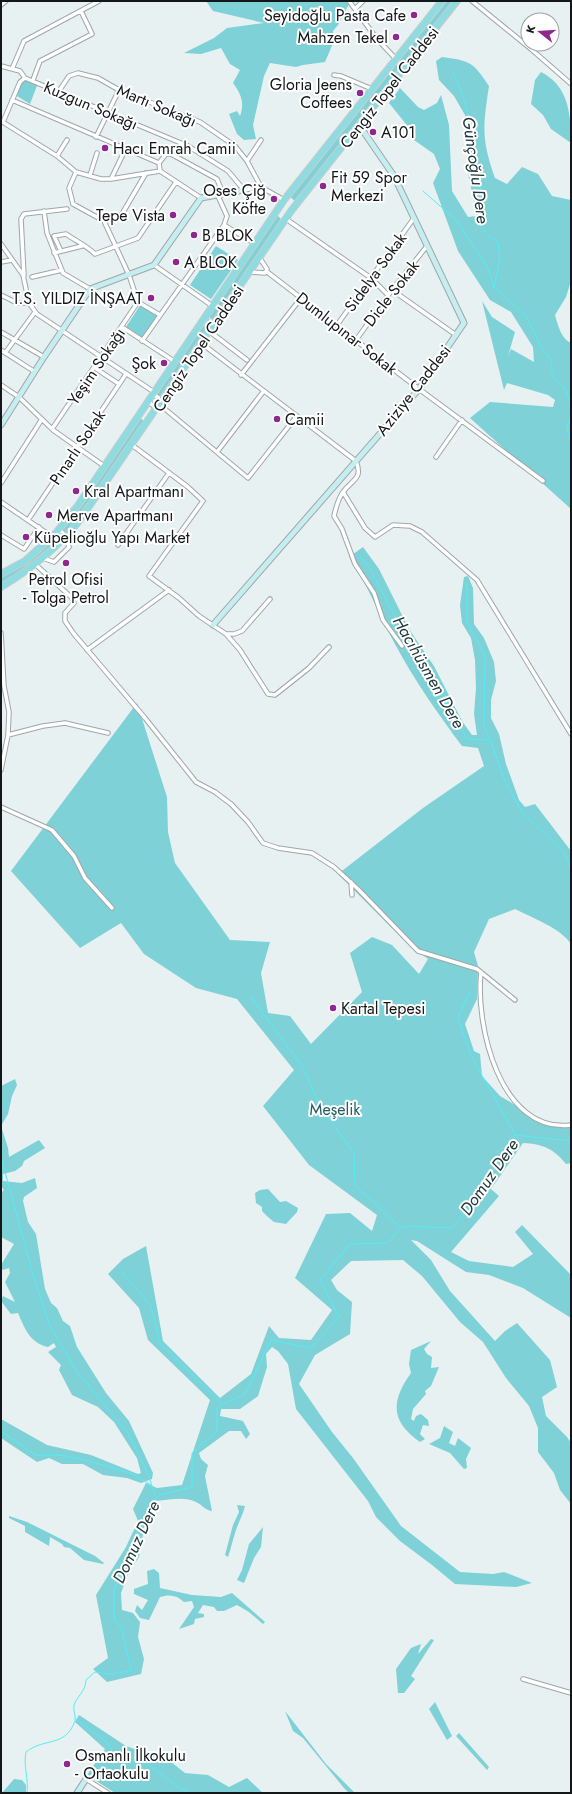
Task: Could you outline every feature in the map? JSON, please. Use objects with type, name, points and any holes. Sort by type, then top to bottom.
[{"type":"main road","name":"Cengiz Topel Caddesi","points":[[1,574],[25,560],[54,534],[79,504],[283,201],[442,1]]},
{"type":"main road","name":"Cengiz Topel Caddesi","points":[[1,587],[27,571],[43,558],[64,538],[92,504],[293,209],[457,1]]},
{"type":"main road","points":[[283,201],[291,200],[293,209]]},
{"type":"main road","points":[[283,201],[293,209]]},
{"type":"street","points":[[1,5],[6,1]]},
{"type":"street","points":[[12,69],[24,41],[99,1]]},
{"type":"street","points":[[349,1],[377,39],[396,59]]},
{"type":"street","points":[[355,1],[358,5]]},
{"type":"street","points":[[355,9],[363,1]]},
{"type":"street","points":[[472,1],[531,48],[571,84]]},
{"type":"street","points":[[33,80],[40,61],[92,34],[81,11]]},
{"type":"street","name":"Kuzgun Sokağı","points":[[1,66],[20,71],[25,78],[33,80],[188,146],[228,171],[244,190]]},
{"type":"street","name":"Martı Sokağı","points":[[58,91],[69,76],[78,73],[98,78],[119,90],[200,122],[235,146],[247,161],[261,187]]},
{"type":"street","points":[[334,75],[341,76],[372,89]]},
{"type":"street","points":[[25,78],[20,82],[2,122],[57,156],[76,172],[101,179],[111,179],[160,171],[201,198],[261,187],[283,201]]},
{"type":"street","points":[[96,137],[119,90]]},
{"type":"street","points":[[12,100],[159,163]]},
{"type":"street","name":"Aziziye Caddesi","points":[[213,625],[418,389],[464,323],[394,176],[359,125]]},
{"type":"street","points":[[57,156],[67,140]]},
{"type":"street","points":[[247,161],[261,140]]},
{"type":"street","points":[[111,179],[126,148]]},
{"type":"street","points":[[90,175],[97,153]]},
{"type":"street","points":[[142,341],[184,284],[224,225],[227,216],[217,179],[171,154],[166,154],[159,163],[160,171]]},
{"type":"street","points":[[76,172],[69,188],[73,204],[104,221],[129,275],[138,302],[160,315]]},
{"type":"street","points":[[104,221],[122,214],[146,173]]},
{"type":"street","points":[[61,251],[54,236],[66,234],[82,246],[87,247],[95,254],[138,238],[176,182]]},
{"type":"street","points":[[1,425],[44,357],[90,289],[154,265],[201,198]]},
{"type":"street","points":[[67,209],[24,214],[20,219],[25,280],[29,303],[35,312],[62,332],[154,392]]},
{"type":"street","points":[[44,211],[47,232],[63,273],[90,289]]},
{"type":"street","name":"Sidelya Sokak","points":[[337,325],[414,218]]},
{"type":"street","points":[[286,219],[371,278],[388,295]]},
{"type":"street","points":[[224,225],[254,244]]},
{"type":"street","points":[[1,244],[25,280]]},
{"type":"street","points":[[54,253],[82,246]]},
{"type":"street","name":"Dicle Sokak","points":[[356,340],[388,295],[427,246]]},
{"type":"street","points":[[249,272],[266,271],[267,269],[259,258]]},
{"type":"street","points":[[1,262],[12,260]]},
{"type":"street","points":[[154,265],[184,284],[212,305]]},
{"type":"street","points":[[32,277],[62,270]]},
{"type":"street","name":"Dumlupınar Sokak","points":[[266,271],[418,389],[543,481]]},
{"type":"street","points":[[392,290],[456,335]]},
{"type":"street","points":[[1,296],[17,303],[29,303]]},
{"type":"street","points":[[241,375],[301,298]]},
{"type":"street","name":"Yeşim Sokağı","points":[[52,429],[102,358],[138,302]]},
{"type":"street","points":[[5,353],[35,312]]},
{"type":"street","points":[[122,327],[174,361]]},
{"type":"street","points":[[209,331],[247,360]]},
{"type":"street","points":[[2,334],[44,357]]},
{"type":"street","points":[[201,343],[263,392],[356,461],[359,472],[358,476],[343,492],[334,516],[342,529],[355,564],[374,593],[383,620],[402,646]]},
{"type":"street","points":[[1,350],[35,372]]},
{"type":"street","points":[[95,368],[119,384]]},
{"type":"street","name":"Pınarlı Sokak","points":[[28,520],[126,374]]},
{"type":"street","points":[[1,384],[18,397],[52,429],[104,466]]},
{"type":"street","points":[[217,452],[263,392]]},
{"type":"street","points":[[159,404],[152,406],[150,399],[154,396],[157,397],[160,401],[159,404],[248,478],[296,417]]},
{"type":"street","points":[[1,483],[42,419]]},
{"type":"street","points":[[436,457],[462,420]]},
{"type":"street","points":[[132,445],[188,487],[203,501],[149,576],[169,590],[186,606],[226,634],[240,650],[268,694],[276,695],[309,668],[329,647]]},
{"type":"street","points":[[118,545],[169,473]]},
{"type":"street","points":[[343,492],[365,528],[375,537],[393,525],[410,526],[422,532],[477,580],[571,734]]},
{"type":"street","points":[[1,502],[39,528],[54,534],[56,540],[64,538]]},
{"type":"street","points":[[1,535],[24,549],[39,528]]},
{"type":"street","points":[[43,558],[54,562],[69,547],[63,533],[59,531],[54,534]]},
{"type":"street","points":[[35,564],[72,598],[74,603],[65,613],[65,621],[87,650],[145,718],[196,782],[215,792],[231,804],[248,822],[263,843],[278,848],[312,853],[334,867],[418,951],[471,966],[482,972],[514,1000]]},
{"type":"street","points":[[87,650],[169,590]]},
{"type":"street","points":[[226,634],[234,634],[242,631],[270,599]]},
{"type":"street","points":[[1,633],[4,686],[9,712],[8,735],[1,768]]},
{"type":"street","points":[[8,735],[43,726],[66,723],[108,733]]},
{"type":"street","points":[[1,807],[52,830],[74,856],[85,878],[112,908]]},
{"type":"street","points":[[350,882],[352,895]]},
{"type":"street","points":[[482,972],[480,986],[483,1020],[490,1050],[504,1088],[522,1110],[544,1122],[571,1126]]},
{"type":"street","points":[[523,1679],[571,1693]]},
{"type":"street","points":[[77,1793],[86,1779],[108,1793]]},
{"type":"green space","points":[[206,1],[347,1],[349,4],[338,25],[333,31],[334,41],[325,62],[296,67],[270,63],[264,76],[253,125],[256,139],[244,140],[237,134],[229,114],[237,111],[240,116],[242,103],[238,91],[233,83],[240,70],[230,64],[221,48],[201,54],[184,53],[214,38],[227,28],[264,23],[213,11]]},
{"type":"green space","points":[[447,1],[453,1],[295,201],[290,197]]},
{"type":"green space","points":[[442,57],[459,60],[475,67],[489,86],[484,132],[487,153],[495,178],[507,184],[522,167],[538,174],[552,196],[571,200],[571,281],[566,297],[555,315],[562,335],[571,343],[571,509],[470,418],[490,402],[553,407],[555,400],[548,395],[507,383],[504,390],[482,301],[492,317],[515,332],[508,356],[511,349],[534,362],[533,347],[511,312],[490,300],[458,251],[433,183],[440,169],[434,154],[414,140],[410,129],[389,103],[400,88],[418,107],[424,110],[437,103],[441,95],[449,125],[452,191],[468,217],[477,216],[468,173],[465,115],[454,96],[439,80],[436,61]]},
{"type":"green space","points":[[541,72],[558,85],[563,93],[569,112],[571,143],[551,129],[543,115],[531,104],[535,80]]},
{"type":"green space","points":[[26,80],[38,83],[30,104],[17,96],[21,84]]},
{"type":"green space","points":[[277,215],[281,219],[213,320],[208,317]]},
{"type":"green space","points":[[216,246],[238,260],[211,299],[190,285]]},
{"type":"green space","points":[[141,304],[158,315],[143,338],[126,327]]},
{"type":"green space","points":[[207,318],[212,321],[161,398],[156,394]]},
{"type":"green space","points":[[140,418],[144,421],[82,513],[66,532],[62,529]]},
{"type":"green space","points":[[52,540],[56,544],[1,584],[1,577]]},
{"type":"green space","name":"Meşelik","points":[[363,547],[379,569],[409,629],[434,666],[462,721],[472,735],[477,735],[474,714],[476,688],[475,660],[471,638],[462,623],[460,605],[464,577],[468,576],[473,588],[474,624],[484,638],[494,662],[496,681],[491,700],[491,718],[499,734],[506,764],[519,800],[525,807],[535,804],[571,851],[571,944],[554,928],[515,909],[489,919],[474,952],[478,966],[477,999],[465,1024],[474,1051],[480,1054],[482,1076],[500,1096],[544,1122],[571,1125],[571,1163],[566,1164],[548,1148],[523,1143],[491,1189],[499,1196],[451,1252],[469,1261],[513,1267],[533,1254],[515,1232],[522,1225],[571,1275],[571,1318],[523,1288],[489,1275],[466,1272],[417,1241],[411,1240],[431,1260],[450,1291],[495,1341],[505,1331],[517,1323],[550,1360],[557,1387],[542,1397],[546,1416],[571,1443],[571,1504],[560,1490],[554,1473],[538,1452],[538,1428],[529,1406],[506,1378],[483,1342],[460,1322],[422,1276],[403,1260],[351,1261],[331,1280],[337,1290],[352,1302],[350,1334],[315,1355],[299,1384],[332,1432],[353,1458],[401,1526],[460,1572],[493,1574],[504,1572],[532,1583],[516,1587],[455,1584],[400,1541],[376,1517],[368,1501],[296,1409],[288,1364],[278,1351],[272,1347],[266,1354],[267,1367],[258,1396],[240,1409],[221,1409],[220,1416],[243,1421],[250,1434],[246,1439],[241,1431],[229,1431],[199,1453],[201,1459],[208,1465],[205,1476],[212,1511],[207,1510],[192,1500],[187,1499],[155,1501],[144,1528],[139,1557],[128,1574],[121,1593],[122,1610],[133,1613],[140,1622],[138,1637],[144,1659],[141,1674],[107,1682],[93,1669],[108,1658],[96,1595],[126,1547],[138,1521],[133,1509],[146,1483],[157,1488],[182,1485],[210,1400],[148,1340],[139,1308],[108,1274],[123,1259],[146,1246],[163,1341],[220,1398],[251,1374],[269,1326],[279,1338],[311,1340],[332,1310],[295,1278],[326,1214],[350,1213],[372,1231],[377,1215],[309,1165],[263,1106],[294,1070],[237,999],[196,988],[144,954],[121,923],[80,948],[11,871],[137,703],[167,797],[168,832],[175,863],[230,940],[270,942],[261,973],[268,1013],[290,1016],[311,1044],[362,992],[350,953],[372,937],[392,945],[419,974],[428,959],[406,942],[338,874],[423,808],[484,766],[478,748],[462,746],[419,685],[403,659],[349,557]]},
{"type":"green space","points":[[15,1079],[17,1085],[12,1096],[8,1114],[1,1126],[1,1086]]},
{"type":"green space","points":[[1,1126],[8,1148],[9,1157],[39,1140],[45,1148],[24,1161],[22,1166],[15,1171],[3,1174],[3,1181],[22,1183],[35,1178],[37,1188],[24,1197],[23,1201],[28,1222],[36,1234],[45,1289],[51,1303],[57,1308],[63,1321],[70,1326],[77,1347],[106,1393],[129,1421],[153,1473],[152,1479],[141,1483],[127,1478],[103,1475],[83,1464],[62,1464],[49,1458],[37,1462],[1,1438],[1,1419],[47,1445],[91,1455],[138,1474],[141,1473],[137,1458],[114,1422],[98,1407],[72,1395],[59,1370],[61,1365],[48,1352],[56,1347],[54,1343],[48,1347],[32,1339],[18,1313],[11,1314],[1,1301],[3,1296],[15,1302],[5,1282],[10,1273],[9,1268],[3,1270],[1,1268],[1,1265],[14,1244],[1,1237],[1,1193],[4,1190],[1,1186]]},
{"type":"green space","points":[[268,1189],[280,1202],[286,1201],[298,1208],[297,1212],[286,1224],[274,1222],[262,1211],[262,1207],[256,1203],[255,1193],[260,1190]]},
{"type":"green space","points":[[431,1341],[424,1349],[427,1354],[432,1357],[431,1368],[439,1367],[431,1386],[425,1391],[426,1394],[413,1409],[411,1419],[414,1421],[416,1416],[421,1414],[428,1420],[429,1426],[423,1425],[420,1434],[425,1439],[420,1442],[403,1426],[397,1410],[397,1402],[404,1383],[411,1373],[409,1364],[411,1350]]},
{"type":"green space","points":[[444,1426],[453,1432],[449,1443],[455,1446],[458,1438],[471,1448],[466,1459],[467,1468],[464,1469],[450,1453],[429,1444],[440,1438]]},
{"type":"green space","points":[[237,1505],[245,1506],[228,1557],[225,1555],[233,1525],[239,1512]]},
{"type":"green space","points":[[9,1516],[27,1522],[95,1556],[104,1563],[84,1560],[70,1548],[64,1547],[62,1544],[50,1537],[49,1546],[25,1532],[25,1526],[9,1518]]},
{"type":"green space","points":[[263,1527],[261,1547],[254,1558],[244,1583],[237,1580],[242,1570],[249,1544]]},
{"type":"green space","points":[[154,1569],[159,1573],[160,1588],[192,1595],[221,1597],[232,1593],[265,1622],[263,1624],[249,1612],[237,1605],[224,1611],[217,1611],[214,1607],[203,1605],[198,1613],[204,1614],[204,1617],[195,1619],[194,1624],[179,1629],[194,1607],[192,1601],[184,1602],[179,1598],[170,1595],[160,1597],[149,1620],[140,1618],[135,1611],[137,1605],[142,1610],[148,1600],[134,1594],[134,1589],[148,1584],[147,1571]]},
{"type":"green space","points":[[431,1639],[434,1640],[411,1676],[415,1679],[404,1693],[398,1693],[396,1669],[411,1648],[421,1644],[418,1654]]},
{"type":"green space","points":[[435,1702],[452,1736],[447,1740],[429,1709]]},
{"type":"green space","points":[[285,1711],[326,1764],[355,1793],[349,1793],[344,1788],[303,1738],[293,1731]]},
{"type":"green space","points":[[79,1715],[126,1746],[171,1762],[185,1773],[208,1775],[229,1787],[247,1778],[263,1793],[115,1793],[87,1775],[105,1749],[75,1722]]},
{"type":"green space","points":[[459,1733],[489,1767],[487,1770],[456,1736]]},
{"type":"green space","points":[[14,1779],[22,1780],[26,1785],[26,1793],[2,1793]]},
{"type":"waterway","name":"Günçoğlu Dere","points":[[453,72],[465,102],[475,147],[481,194],[482,224],[487,235],[498,242],[500,258],[494,287],[526,316],[543,350],[552,362],[553,377],[560,383],[571,404]]},
{"type":"waterway","points":[[423,191],[456,220],[487,266],[494,287]]},
{"type":"waterway","name":"Günçoğlu Dere","points":[[571,415],[567,427],[571,444]]},
{"type":"waterway","name":"Hacıhüsmen Dere","points":[[360,556],[370,569],[394,614],[417,650],[467,739],[490,740],[506,783],[522,812],[565,854],[571,869]]},
{"type":"waterway","points":[[467,583],[467,622],[485,656],[484,726],[490,739]]},
{"type":"waterway","points":[[469,993],[458,1018],[471,1056],[515,1134]]},
{"type":"waterway","points":[[250,996],[302,1066],[319,1104],[354,1153],[355,1185],[400,1227]]},
{"type":"waterway","name":"Domuz Dere","points":[[27,1793],[25,1762],[26,1752],[33,1747],[60,1739],[66,1735],[75,1721],[74,1705],[85,1687],[86,1680],[95,1672],[109,1674],[131,1671],[122,1629],[114,1620],[114,1590],[133,1550],[152,1504],[159,1495],[192,1487],[192,1453],[217,1431],[217,1407],[245,1394],[271,1340],[311,1348],[339,1317],[320,1280],[350,1244],[387,1243],[403,1226],[452,1228],[478,1198],[507,1145],[515,1135],[571,1141]]},
{"type":"waterway","points":[[1,1157],[32,1271],[49,1324],[77,1372],[128,1433],[146,1469],[156,1497]]},
{"type":"waterway","points":[[121,1271],[151,1306],[160,1343],[222,1404]]},
{"type":"waterway","points":[[1,1431],[35,1455],[59,1455],[86,1460],[133,1474],[151,1485]]},
{"type":"waterway","points":[[76,1719],[107,1742],[115,1756],[122,1760],[135,1761],[141,1759],[178,1787],[191,1793]]},
{"type":"place","name":"Seyidoğlu Pasta Cafe","points":[[414,15]]},
{"type":"place","name":"Mahzen Tekel","points":[[396,37]]},
{"type":"place","name":"Gloria Jeens Coffees","points":[[360,93]]},
{"type":"place","name":"A101","points":[[373,132]]},
{"type":"place","name":"Hacı Emrah Camii","points":[[105,148]]},
{"type":"place","name":"Fit 59 Spor Merkezi","points":[[323,186]]},
{"type":"place","name":"Oses Çiğ Köfte","points":[[274,199]]},
{"type":"place","name":"Tepe Vista","points":[[173,215]]},
{"type":"place","name":"B BLOK","points":[[194,235]]},
{"type":"place","name":"A BLOK","points":[[176,262]]},
{"type":"place","name":"T.S. YILDIZ İNŞAAT","points":[[151,298]]},
{"type":"place","name":"Şok","points":[[164,363]]},
{"type":"place","name":"Camii","points":[[277,419]]},
{"type":"place","name":"Kral Apartmanı","points":[[76,491]]},
{"type":"place","name":"Merve Apartmanı","points":[[49,515]]},
{"type":"place","name":"Küpelioğlu Yapı Market","points":[[26,537]]},
{"type":"place","name":"Petrol Ofisi - Tolga Petrol","points":[[66,563]]},
{"type":"place","name":"Kartal Tepesi","points":[[333,1008]]},
{"type":"place","name":"Osmanlı İlkokulu - Ortaokulu","points":[[67,1764]]}]
